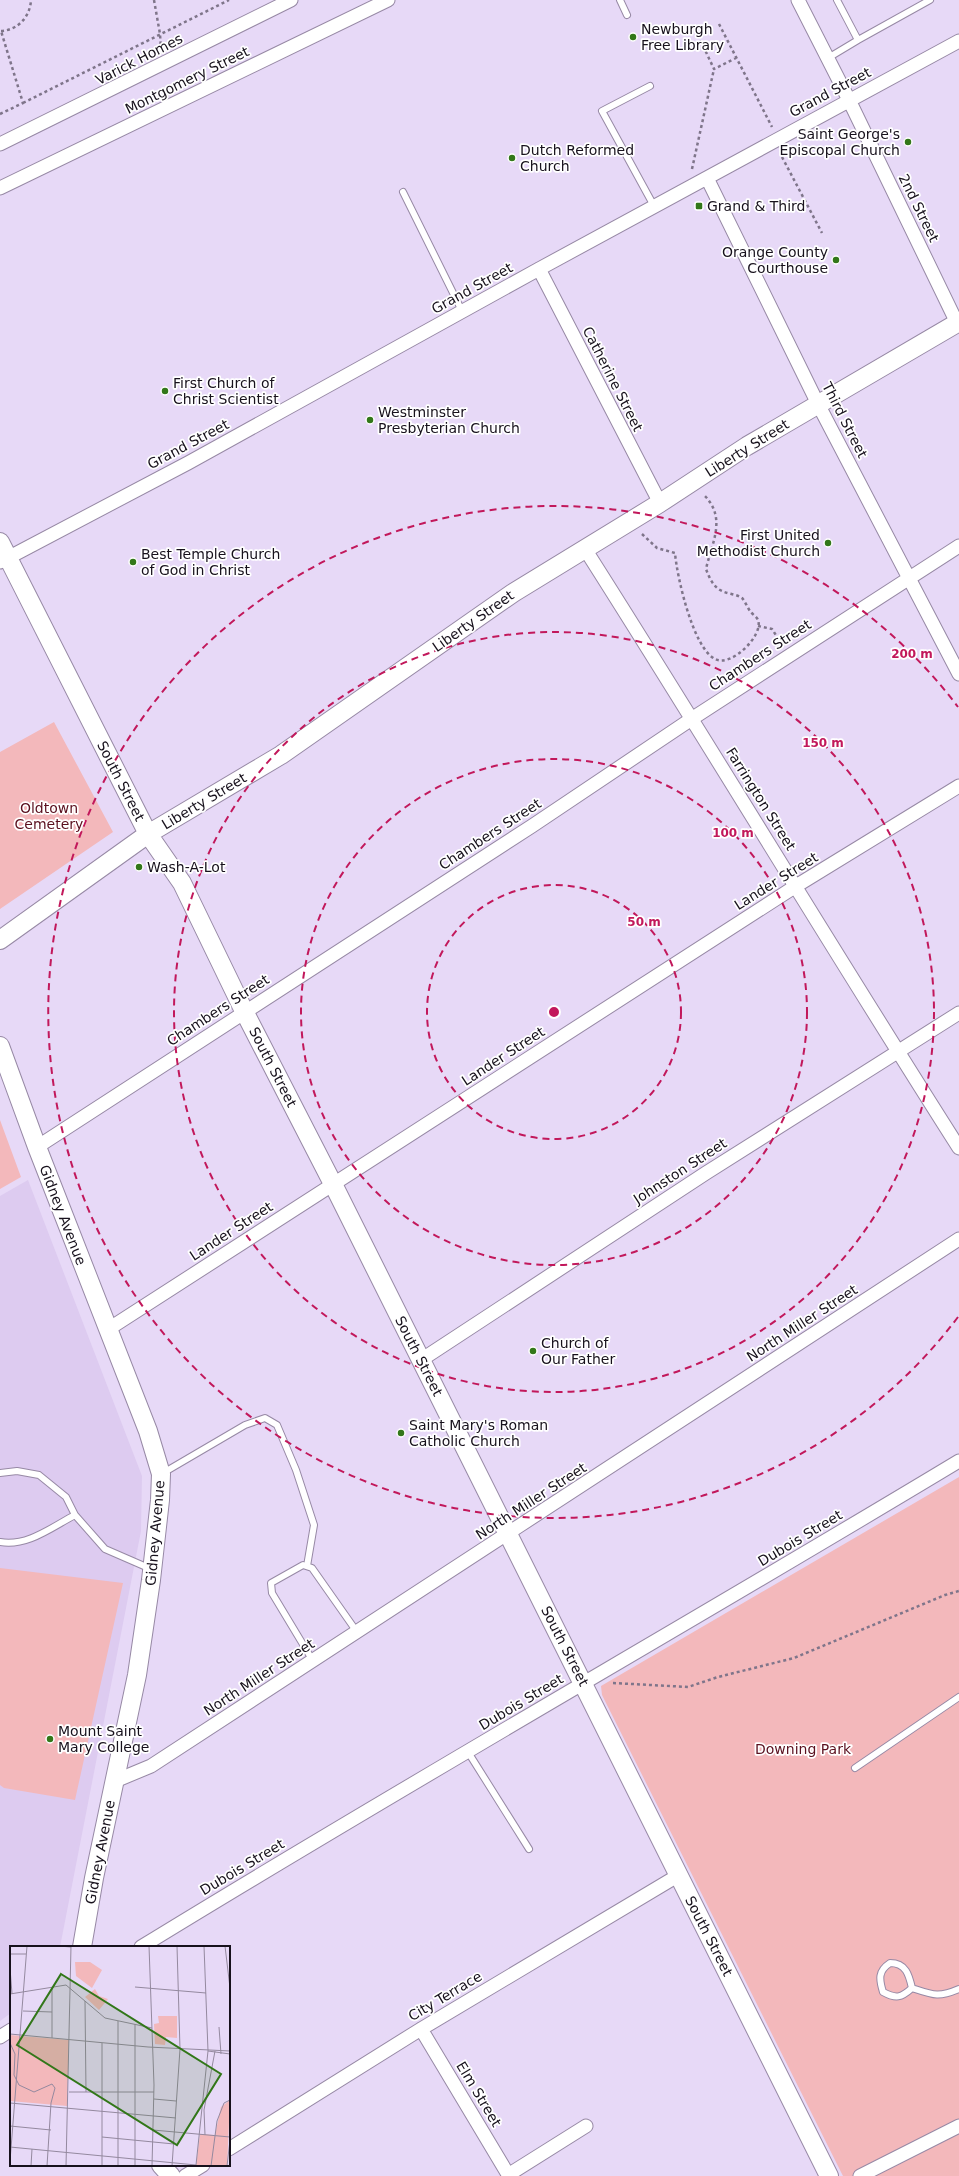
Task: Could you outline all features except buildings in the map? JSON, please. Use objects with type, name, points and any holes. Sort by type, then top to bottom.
[{"type":"street","name":"Varick Homes","points":[[0,144],[161,66],[291,0]]},
{"type":"street","name":"Montgomery Street","points":[[0,188],[388,0]]},
{"type":"street","name":"2nd Street","points":[[798,0],[958,322]]},
{"type":"street","name":"Grand Street","points":[[3,554],[188,463],[654,206],[959,41]]},
{"type":"street","name":"Third Street","points":[[707,178],[818,404],[959,674]]},
{"type":"street","name":"Catherine Street","points":[[539,269],[660,503]]},
{"type":"street","name":"Liberty Street","points":[[0,940],[148,834],[281,755],[513,593],[660,503],[747,446],[958,322]]},
{"type":"street","name":"Chambers Street","points":[[37,1147],[244,1011],[532,826],[693,718],[959,546]]},
{"type":"street","name":"Farrington Street","points":[[585,549],[693,718],[898,1052],[959,1148]]},
{"type":"street","name":"South Street","points":[[3,554],[148,834],[182,883],[244,1011],[333,1184],[829,2176]]},
{"type":"street","name":"Lander Street","points":[[107,1330],[796,886],[959,786]]},
{"type":"street","name":"Johnston Street","points":[[421,1360],[699,1178],[959,1014]]},
{"type":"street","name":"Gidney Avenue","points":[[0,1046],[107,1330],[148,1431],[161,1474],[160,1500],[152,1570],[137,1675],[94,1878],[82,1946]]},
{"type":"street","name":"North Miller Street","points":[[115,1781],[151,1766],[959,1239]]},
{"type":"street","name":"Dubois Street","points":[[143,1946],[583,1683],[758,1582],[959,1461]]},
{"type":"street","name":"City Terrace","points":[[230,2148],[421,2029],[679,1875]]},
{"type":"street","name":"Elm Street","points":[[421,2029],[509,2175]]},
{"type":"street","points":[[0,2037],[10,2031]]},
{"type":"street","points":[[509,2175],[586,2126]]},
{"type":"street","points":[[862,2175],[959,2126]]},
{"type":"street","points":[[162,2166],[171,2176]]},
{"type":"street","points":[[185,2176],[201,2166]]},
{"type":"lane","points":[[620,0],[628,15]]},
{"type":"lane","points":[[837,0],[858,40]]},
{"type":"lane","points":[[828,58],[930,0]]},
{"type":"lane","points":[[650,86],[602,111],[654,206]]},
{"type":"lane","points":[[403,192],[462,312]]},
{"type":"lane","points":[[161,1474],[245,1425],[264,1418],[277,1425],[296,1470],[314,1525],[307,1566]]},
{"type":"lane","points":[[0,1474],[17,1471],[39,1475],[66,1497],[75,1515],[105,1549],[152,1570]]},
{"type":"lane","points":[[0,1542],[12,1544],[26,1541],[75,1515]]},
{"type":"lane","points":[[314,1660],[272,1592],[271,1583],[302,1565],[312,1568],[357,1632]]},
{"type":"lane","points":[[855,1768],[959,1698]]},
{"type":"lane","points":[[468,1752],[529,1849]]},
{"type":"lane","points":[[912,1988],[904,1996],[896,1998],[883,1992],[879,1978],[884,1967],[890,1963],[896,1963],[904,1967],[912,1988],[932,1995],[944,1995],[959,1989]]},
{"type":"path","points":[[23,103],[1,31],[8,31],[18,26],[26,17],[31,0]]},
{"type":"path","points":[[154,0],[160,34],[161,66]]},
{"type":"path","points":[[0,114],[229,0]]},
{"type":"path","points":[[719,24],[778,139]]},
{"type":"path","points":[[688,188],[714,69],[698,35]]},
{"type":"path","points":[[714,69],[736,58]]},
{"type":"path","points":[[782,157],[822,233]]},
{"type":"path","points":[[642,534],[657,548],[675,553],[676,573],[692,627],[710,656],[716,660],[724,662],[732,659],[750,642],[758,626],[758,619],[742,598],[721,590],[710,578],[706,569],[717,528],[717,515],[711,502],[704,495]]},
{"type":"path","points":[[758,626],[772,629],[790,655]]},
{"type":"path","points":[[612,1683],[688,1687],[718,1677],[794,1658],[945,1595],[959,1592]]},
{"type":"shaded area","name":"Mount Saint Mary College","points":[[28,1180],[142,1476],[141,1531],[60,1946],[10,1946],[10,2014],[0,2021],[0,1196]]},
{"type":"green space","name":"Oldtown Cemetery","points":[[54,722],[113,832],[0,909],[0,752]]},
{"type":"green space","points":[[0,1120],[21,1177],[0,1189]]},
{"type":"green space","name":"Downing Park","points":[[959,1477],[959,2176],[843,2176],[602,1695],[601,1686]]},
{"type":"green space","points":[[0,1568],[123,1583],[75,1800],[4,1788],[0,1785]]},
{"type":"place","name":"Newburgh Free Library","points":[[633,37]]},
{"type":"place","name":"Saint George's Episcopal Church","points":[[908,142]]},
{"type":"place","name":"Dutch Reformed Church","points":[[512,158]]},
{"type":"place","name":"Grand & Third","points":[[699,206]]},
{"type":"place","name":"Orange County Courthouse","points":[[836,260]]},
{"type":"place","name":"First Church of Christ Scientist","points":[[165,391]]},
{"type":"place","name":"Westminster Presbyterian Church","points":[[370,420]]},
{"type":"place","name":"First United Methodist Church","points":[[828,543]]},
{"type":"place","name":"Best Temple Church of God in Christ","points":[[133,562]]},
{"type":"place","name":"Wash-A-Lot","points":[[139,867]]},
{"type":"place","name":"Church of Our Father","points":[[533,1351]]},
{"type":"place","name":"Saint Mary's Roman Catholic Church","points":[[401,1433]]},
{"type":"place","name":"Mount Saint Mary College","points":[[50,1739]]}]
